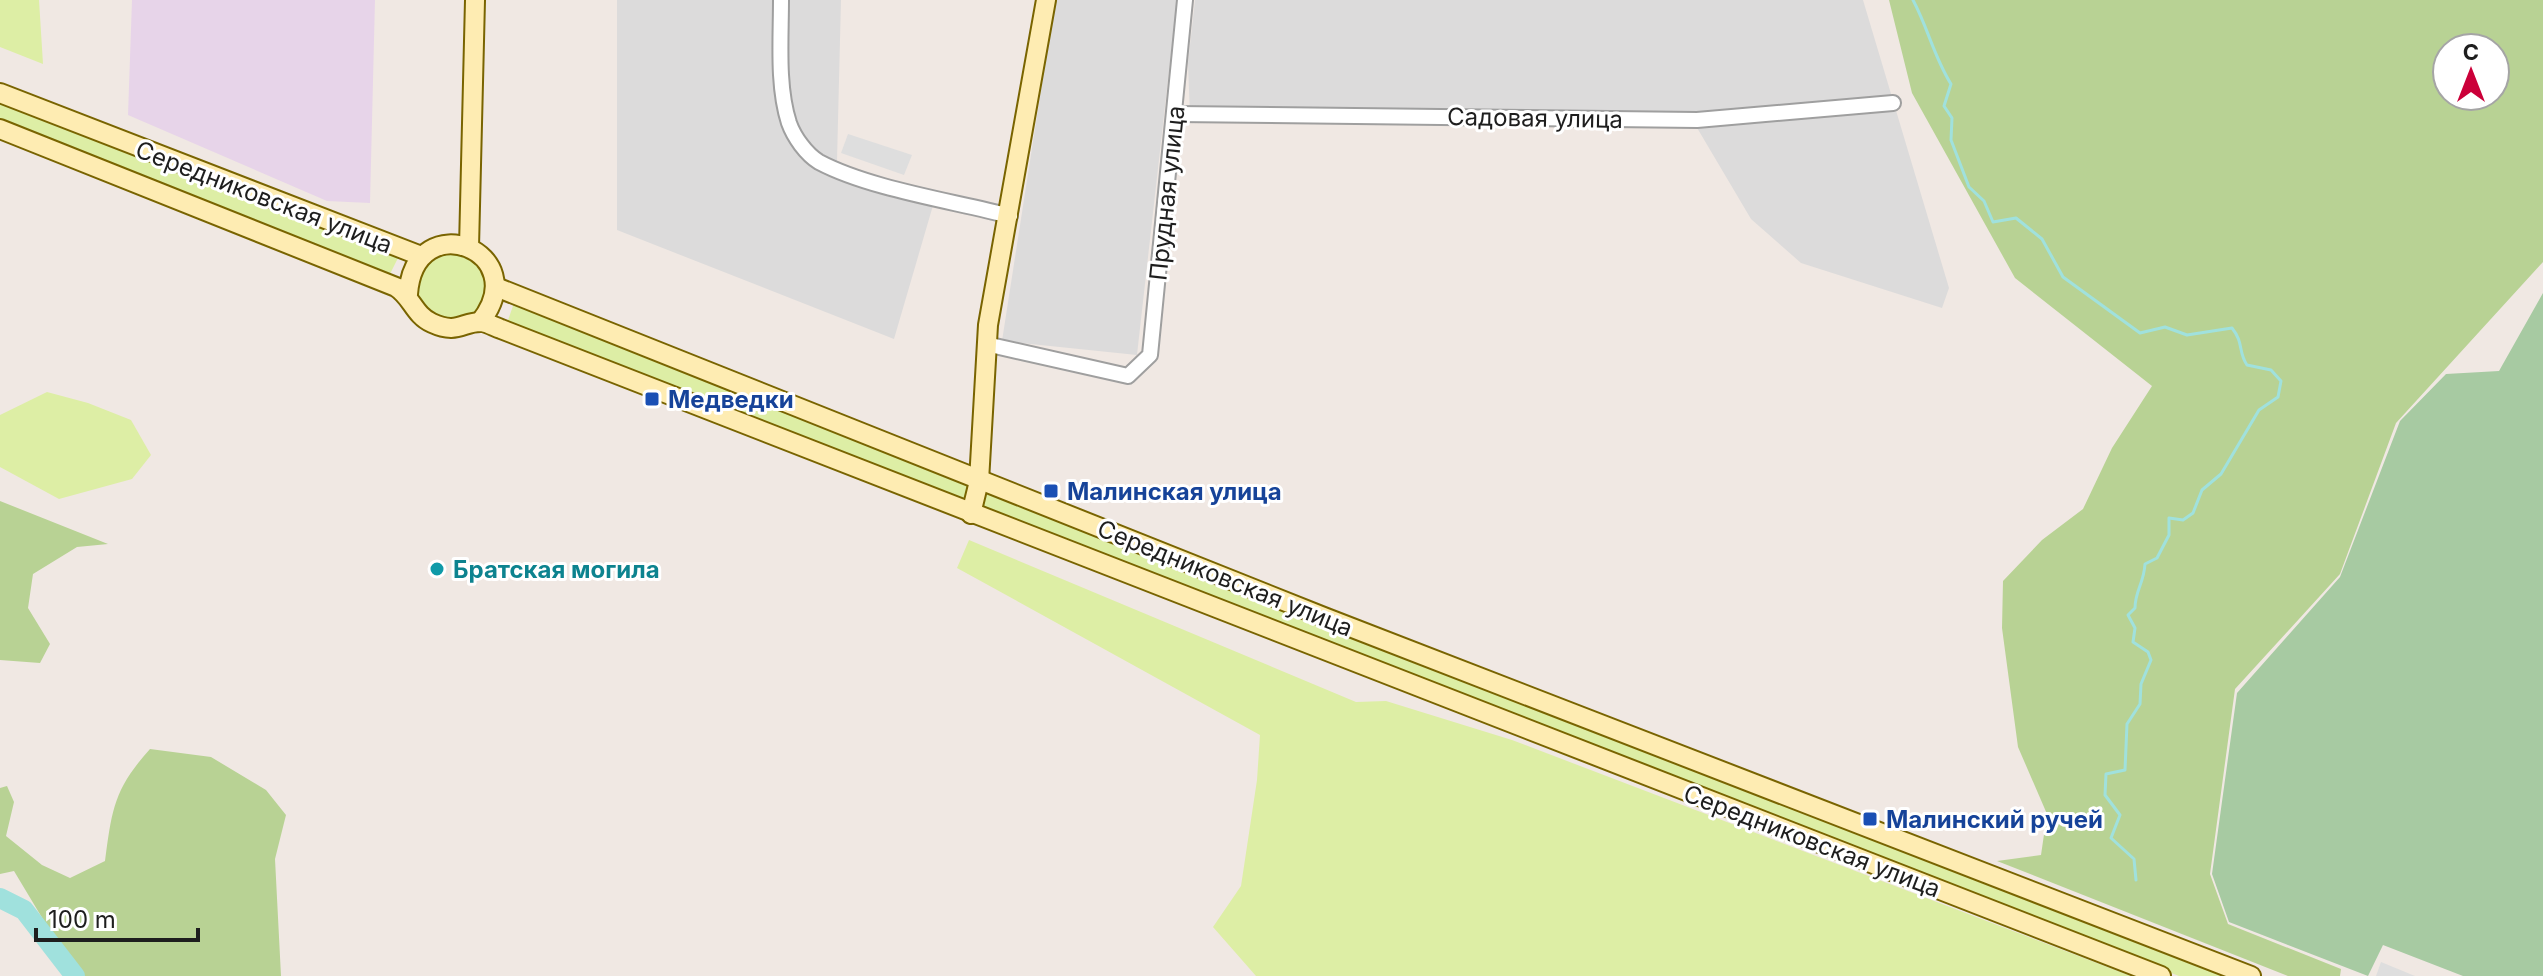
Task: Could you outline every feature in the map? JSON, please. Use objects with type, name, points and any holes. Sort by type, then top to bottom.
[{"type":"street","points":[[475,0],[469,247],[486,260],[496,287],[493,303],[480,322]]},
{"type":"street","points":[[781,0],[780,51],[786,110],[790,125],[818,161],[865,179],[1010,216]]},
{"type":"street","points":[[971,514],[979,481],[986,344],[1046,0]]},
{"type":"street","name":"Прудная улица","points":[[986,344],[1128,376],[1150,355],[1185,0]]},
{"type":"street","name":"Середниковская улица","points":[[0,93],[421,256],[440,245],[469,247]]},
{"type":"street","name":"Садовая улица","points":[[1176,114],[1697,120],[1893,103]]},
{"type":"street","name":"Середниковская улица","points":[[0,129],[408,294],[416,311],[431,323],[450,329],[480,322],[2161,976]]},
{"type":"street","points":[[408,294],[411,272],[421,256]]},
{"type":"street","name":"Середниковская улица","points":[[496,287],[979,481],[2251,976]]},
{"type":"street","points":[[1914,880],[1926,865],[1924,850]]},
{"type":"shaded area","points":[[132,0],[375,0],[370,203],[327,201],[128,115]]},
{"type":"shaded area","points":[[617,0],[841,0],[837,161],[934,202],[894,339],[617,230]]},
{"type":"shaded area","points":[[1055,0],[1177,0],[1137,355],[1002,341]]},
{"type":"shaded area","points":[[1195,0],[1863,0],[1949,288],[1942,308],[1801,263],[1751,219],[1693,121],[1190,117],[1188,63]]},
{"type":"shaded area","points":[[848,134],[912,155],[904,175],[841,153]]},
{"type":"shaded area","points":[[2381,962],[2415,976],[2376,976]]},
{"type":"green space","points":[[0,0],[39,0],[43,64],[0,47]]},
{"type":"green space","points":[[1889,0],[2543,0],[2543,262],[2396,423],[2340,574],[2235,689],[2210,874],[2228,924],[2341,969],[2340,976],[2288,976],[1997,861],[2041,855],[2047,814],[2018,747],[2002,628],[2003,581],[2042,540],[2083,509],[2112,448],[2152,386],[2015,278],[1912,93]]},
{"type":"green space","points":[[0,100],[398,258],[389,276],[0,122]]},
{"type":"green space","points":[[466,250],[490,277],[481,312],[446,325],[416,302],[414,279],[437,251]]},
{"type":"green space","points":[[2543,293],[2543,976],[2463,976],[2383,945],[2368,976],[2229,922],[2212,874],[2237,693],[2340,577],[2400,421],[2446,374],[2499,371]]},
{"type":"green space","points":[[514,303],[2234,976],[2179,976],[507,323]]},
{"type":"green space","points":[[47,392],[88,403],[131,420],[151,455],[132,479],[59,499],[0,467],[0,415]]},
{"type":"green space","points":[[0,501],[108,544],[77,547],[33,574],[28,608],[50,644],[40,663],[0,660]]},
{"type":"green space","points":[[969,540],[1356,702],[1386,701],[1512,740],[2131,976],[1256,976],[1213,927],[1241,886],[1257,780],[1260,735],[957,568]]},
{"type":"green space","points":[[150,749],[211,757],[266,790],[286,815],[275,859],[281,976],[77,976],[14,871],[0,874],[0,788],[7,786],[14,802],[6,836],[42,865],[70,878],[105,861],[117,800],[129,776]]},
{"type":"waterway","name":"Малинский ручей","points":[[1913,0],[1951,84],[1944,106],[1952,118],[1951,140],[1969,187],[1984,201],[1993,222],[2016,218],[2042,239],[2063,277],[2140,333],[2165,327],[2187,335],[2232,328],[2247,365],[2271,370],[2281,381],[2278,397],[2259,410],[2221,474],[2202,490],[2193,513],[2183,520],[2169,518],[2169,535],[2157,558],[2145,564],[2135,608],[2128,615],[2135,628],[2133,642],[2148,652],[2151,660],[2141,684],[2140,704],[2127,724],[2125,770],[2106,774],[2105,795],[2120,815],[2111,838],[2134,859],[2136,880]]},
{"type":"waterway","points":[[0,898],[24,910],[75,976]]},
{"type":"place","name":"Медведки","points":[[652,399]]},
{"type":"place","name":"Малинская улица","points":[[1051,491]]},
{"type":"place","name":"Братская могила","points":[[437,569]]},
{"type":"place","name":"Малинский ручей","points":[[1870,819]]}]
